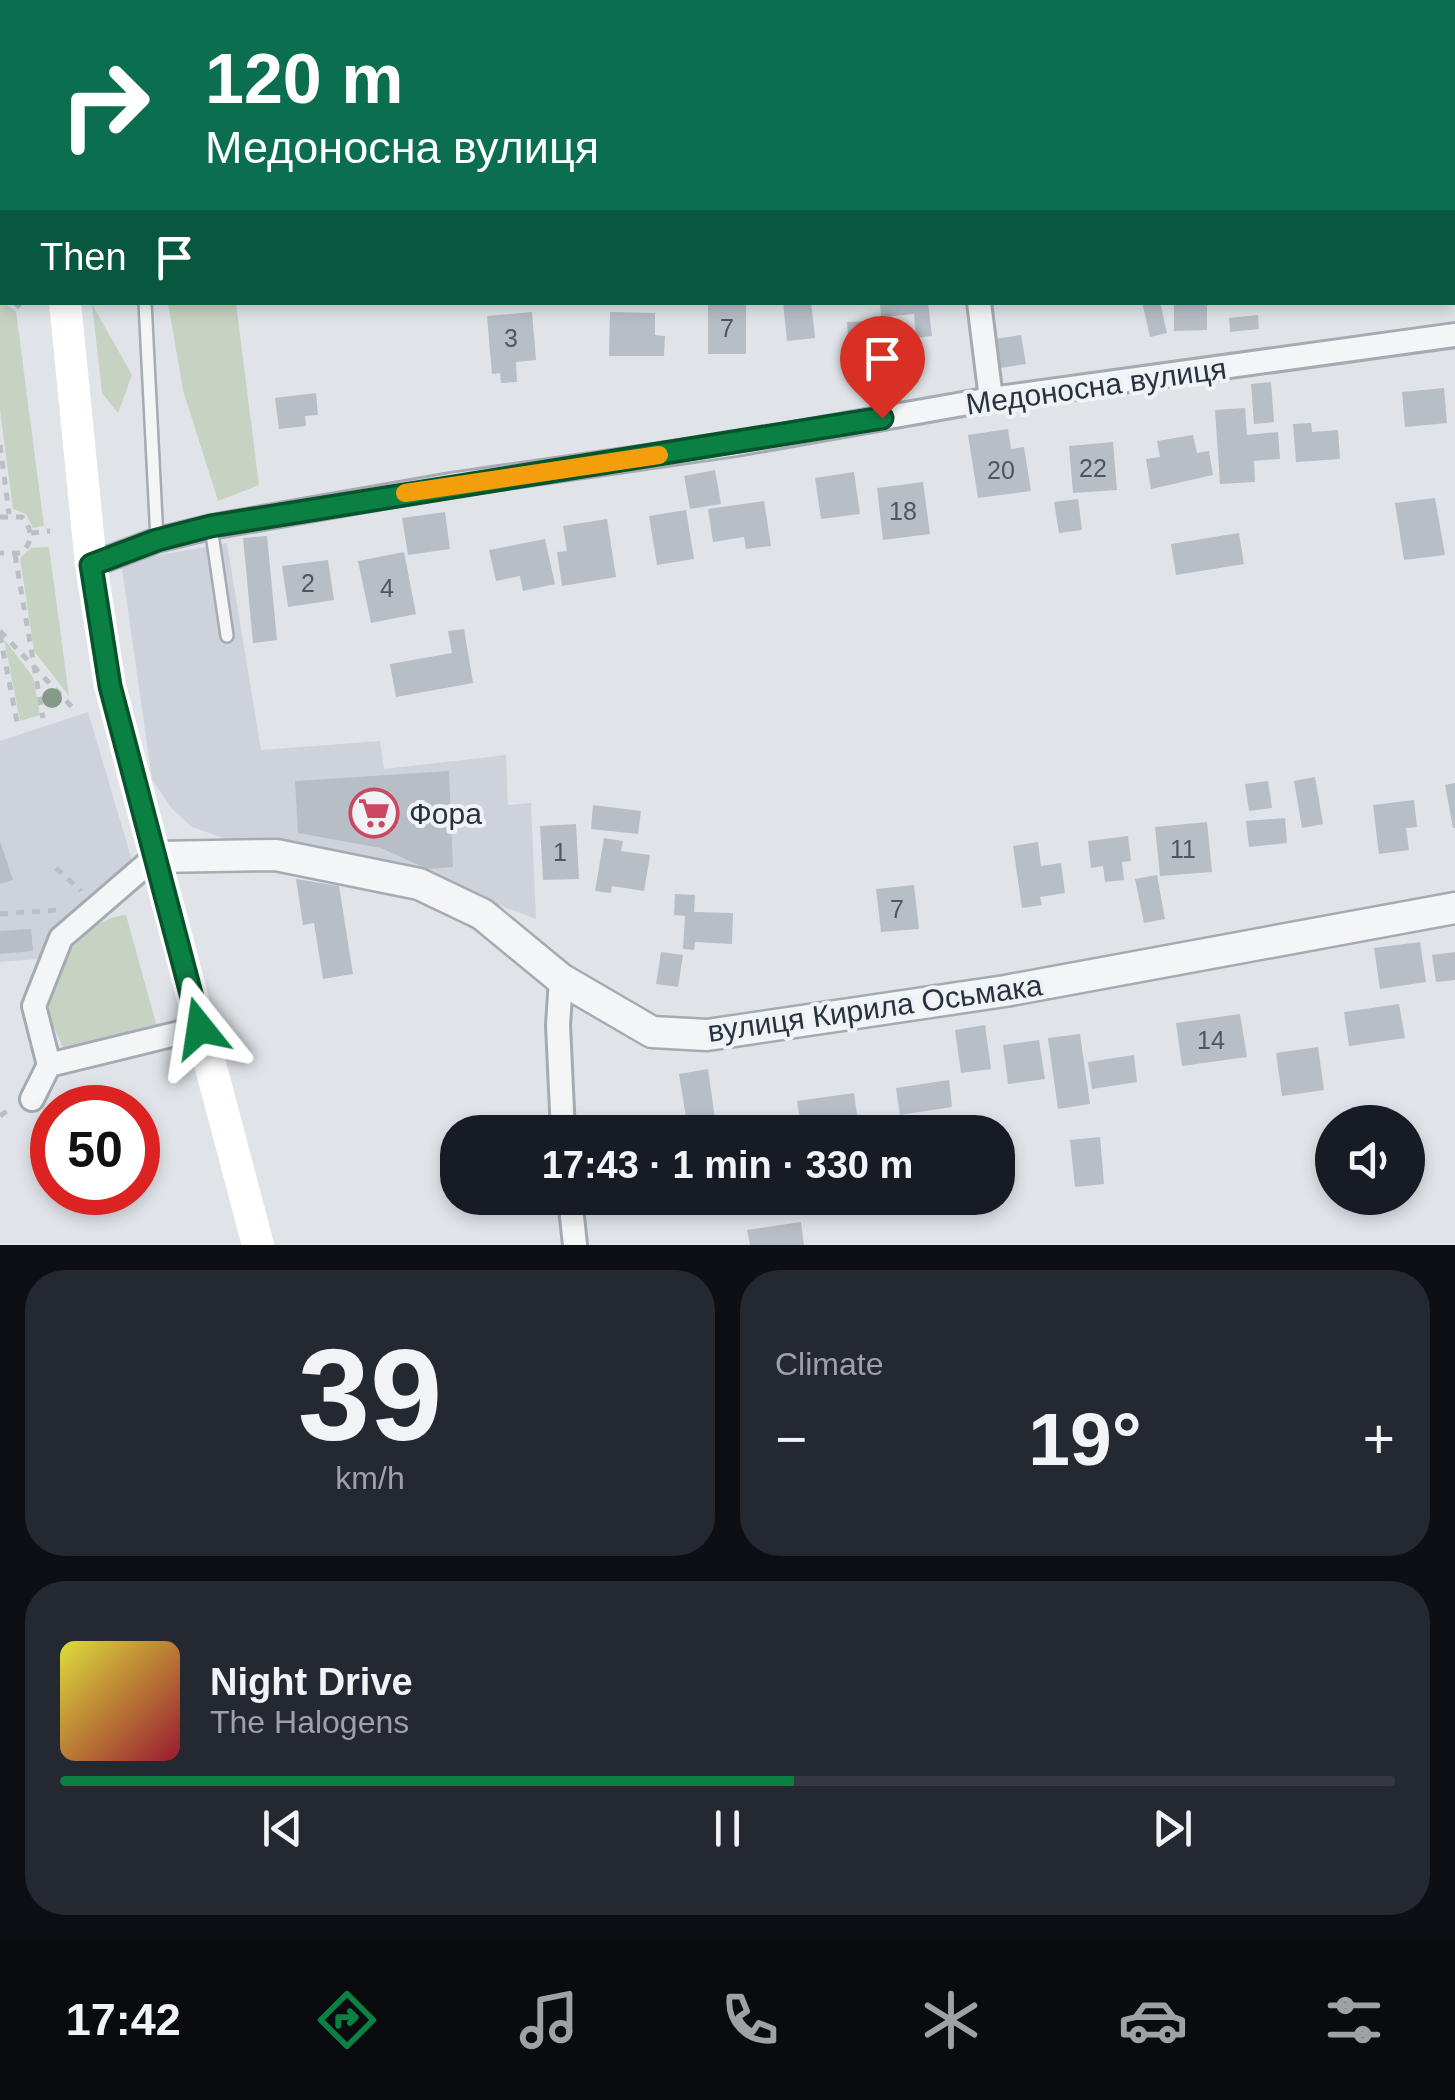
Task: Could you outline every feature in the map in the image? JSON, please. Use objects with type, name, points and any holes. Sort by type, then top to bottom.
[{"type":"main road","points":[[65,305],[91,565],[110,686],[258,1245]]},
{"type":"street","points":[[979,305],[991,399]]},
{"type":"street","name":"Медоносна вулиця","points":[[91,565],[157,540],[211,526],[991,399],[1455,335]]},
{"type":"street","name":"вулиця Кирила Осьмака","points":[[155,857],[276,855],[419,884],[482,914],[562,979],[652,1032],[708,1035],[1005,991],[1455,908]]},
{"type":"street","points":[[39,1085],[49,1065],[34,1006],[61,938],[155,857]]},
{"type":"street","points":[[562,979],[558,1025],[562,1115]]},
{"type":"street","points":[[49,1065],[200,1028]]},
{"type":"street","points":[[572,1215],[575,1245]]},
{"type":"lane","points":[[145,305],[157,540]]},
{"type":"lane","points":[[211,526],[227,636]]},
{"type":"path","points":[[17,305],[20,308]]},
{"type":"path","points":[[0,445],[9,514]]},
{"type":"path","points":[[0,517],[9,514],[22,518],[30,533],[26,548],[15,555],[0,553]]},
{"type":"path","points":[[30,533],[50,530]]},
{"type":"path","points":[[15,555],[43,718]]},
{"type":"path","points":[[0,633],[74,709]]},
{"type":"path","points":[[0,633],[18,727]]},
{"type":"path","points":[[56,868],[98,906]]},
{"type":"path","points":[[0,914],[98,906]]},
{"type":"shaded area","points":[[227,543],[261,750],[380,741],[384,769],[506,755],[508,805],[531,803],[536,919],[375,859],[275,838],[232,841],[192,827],[172,809],[152,779],[121,562]]},
{"type":"shaded area","points":[[88,712],[133,864],[52,933],[39,959],[0,962],[0,741]]},
{"type":"green space","points":[[0,305],[7,305],[16,311],[44,526],[33,528],[26,514],[13,509],[0,410]]},
{"type":"green space","points":[[92,305],[132,375],[118,413],[102,393]]},
{"type":"green space","points":[[168,305],[236,305],[259,485],[218,501],[183,390]]},
{"type":"green space","points":[[49,547],[69,696],[34,651],[20,558],[31,548]]},
{"type":"green space","points":[[4,639],[33,677],[40,715],[20,721]]},
{"type":"green space","points":[[126,915],[157,1027],[65,1052],[50,1014],[50,998],[61,965],[83,936],[111,918]]},
{"type":"building","points":[[708,305],[746,305],[746,354],[708,354]]},
{"type":"building","points":[[783,305],[811,305],[815,338],[787,341]]},
{"type":"building","points":[[880,305],[928,305],[932,336],[916,338],[914,314],[881,317]]},
{"type":"building","points":[[1143,305],[1161,305],[1167,333],[1150,337]]},
{"type":"building","points":[[1174,305],[1207,305],[1207,330],[1174,331]]},
{"type":"building","points":[[532,312],[536,360],[516,362],[517,382],[501,383],[500,373],[492,374],[487,316]]},
{"type":"building","points":[[610,312],[655,313],[655,335],[665,336],[664,356],[609,356]]},
{"type":"building","points":[[1258,315],[1259,329],[1230,332],[1229,318]]},
{"type":"building","points":[[881,320],[883,349],[849,351],[847,322]]},
{"type":"building","points":[[1021,335],[1026,364],[1000,368],[995,339]]},
{"type":"building","points":[[1271,382],[1274,422],[1254,424],[1251,384]]},
{"type":"building","points":[[1444,388],[1447,423],[1405,427],[1402,392]]},
{"type":"building","points":[[316,393],[318,415],[305,416],[306,426],[279,429],[275,398]]},
{"type":"building","points":[[1245,408],[1247,435],[1278,432],[1280,459],[1254,461],[1255,482],[1220,484],[1215,410]]},
{"type":"building","points":[[1311,423],[1312,432],[1338,430],[1340,459],[1296,462],[1293,424]]},
{"type":"building","points":[[1008,429],[1011,449],[1024,447],[1031,491],[978,498],[968,435]]},
{"type":"building","points":[[1193,435],[1197,453],[1209,451],[1213,475],[1151,489],[1146,459],[1160,457],[1157,441]]},
{"type":"building","points":[[1113,442],[1117,490],[1073,493],[1069,446]]},
{"type":"building","points":[[715,470],[721,504],[690,509],[684,476]]},
{"type":"building","points":[[854,472],[860,514],[821,519],[815,478]]},
{"type":"building","points":[[923,482],[930,534],[883,540],[877,488]]},
{"type":"building","points":[[1435,498],[1445,555],[1404,560],[1395,503]]},
{"type":"building","points":[[1078,499],[1082,530],[1059,533],[1054,502]]},
{"type":"building","points":[[764,501],[771,546],[746,549],[744,537],[713,542],[708,509]]},
{"type":"building","points":[[686,510],[694,559],[657,565],[649,516]]},
{"type":"building","points":[[445,512],[450,549],[408,555],[402,518]]},
{"type":"building","points":[[607,519],[616,577],[562,586],[557,552],[567,551],[563,526]]},
{"type":"building","points":[[1239,533],[1244,564],[1176,575],[1171,544]]},
{"type":"building","points":[[267,536],[277,640],[253,643],[243,538]]},
{"type":"building","points":[[545,539],[555,584],[523,591],[520,576],[496,581],[489,550]]},
{"type":"building","points":[[404,552],[416,614],[371,623],[358,561]]},
{"type":"building","points":[[328,560],[334,600],[288,607],[282,566]]},
{"type":"building","points":[[464,629],[473,683],[396,697],[390,664],[452,653],[448,631]]},
{"type":"building","name":"Фора","points":[[449,771],[453,867],[427,869],[381,848],[298,833],[295,781]]},
{"type":"building","points":[[1315,777],[1323,824],[1302,828],[1294,781]]},
{"type":"building","points":[[1268,781],[1272,808],[1249,811],[1245,784]]},
{"type":"building","points":[[1455,783],[1455,828],[1453,828],[1445,785]]},
{"type":"building","points":[[1414,800],[1417,827],[1406,828],[1409,850],[1379,854],[1373,805]]},
{"type":"building","points":[[593,805],[641,811],[638,834],[591,829]]},
{"type":"building","points":[[1285,818],[1287,843],[1249,847],[1246,821]]},
{"type":"building","points":[[1207,822],[1212,872],[1160,876],[1155,827]]},
{"type":"building","points":[[576,824],[579,879],[543,880],[540,826]]},
{"type":"building","points":[[1128,836],[1131,861],[1122,862],[1124,880],[1105,882],[1103,866],[1091,868],[1088,841]]},
{"type":"building","points":[[604,838],[623,841],[621,851],[650,855],[644,891],[612,886],[611,893],[595,891]]},
{"type":"building","points":[[0,841],[13,880],[0,884]]},
{"type":"building","points":[[1038,842],[1041,866],[1061,863],[1065,893],[1040,897],[1042,905],[1022,908],[1013,846]]},
{"type":"building","points":[[1157,875],[1165,919],[1144,923],[1135,879]]},
{"type":"building","points":[[296,879],[339,886],[353,974],[323,979],[314,923],[303,925]]},
{"type":"building","points":[[914,885],[919,929],[881,932],[876,889]]},
{"type":"building","points":[[675,894],[695,895],[694,912],[733,913],[732,944],[695,942],[694,950],[683,949],[685,916],[674,915]]},
{"type":"building","points":[[31,929],[33,951],[0,954],[0,931]]},
{"type":"building","points":[[1420,942],[1426,982],[1380,989],[1374,948]]},
{"type":"building","points":[[661,952],[683,955],[678,987],[656,984]]},
{"type":"building","points":[[1455,952],[1455,980],[1436,982],[1432,955]]},
{"type":"building","points":[[1399,1004],[1405,1038],[1349,1046],[1344,1012]]},
{"type":"building","points":[[1240,1014],[1247,1057],[1182,1066],[1176,1023]]},
{"type":"building","points":[[985,1025],[991,1069],[961,1073],[955,1030]]},
{"type":"building","points":[[1080,1034],[1090,1104],[1058,1109],[1048,1038]]},
{"type":"building","points":[[1039,1040],[1045,1079],[1008,1084],[1003,1045]]},
{"type":"building","points":[[1318,1047],[1324,1090],[1282,1096],[1276,1053]]},
{"type":"building","points":[[1134,1055],[1137,1082],[1092,1089],[1088,1062]]},
{"type":"building","points":[[708,1069],[714,1115],[686,1115],[679,1074]]},
{"type":"building","points":[[949,1080],[952,1107],[900,1115],[896,1088]]},
{"type":"building","points":[[854,1093],[857,1115],[799,1115],[797,1101]]},
{"type":"building","points":[[1100,1137],[1104,1184],[1075,1187],[1070,1140]]},
{"type":"building","points":[[801,1222],[804,1245],[750,1245],[747,1230]]},
{"type":"slow traffic","points":[[405,493],[659,455]]},
{"type":"place","name":"Фора","points":[[374,813]]},
{"type":"route","points":[[200,1028],[110,686],[91,565],[157,540],[211,526],[882,418]]}]
